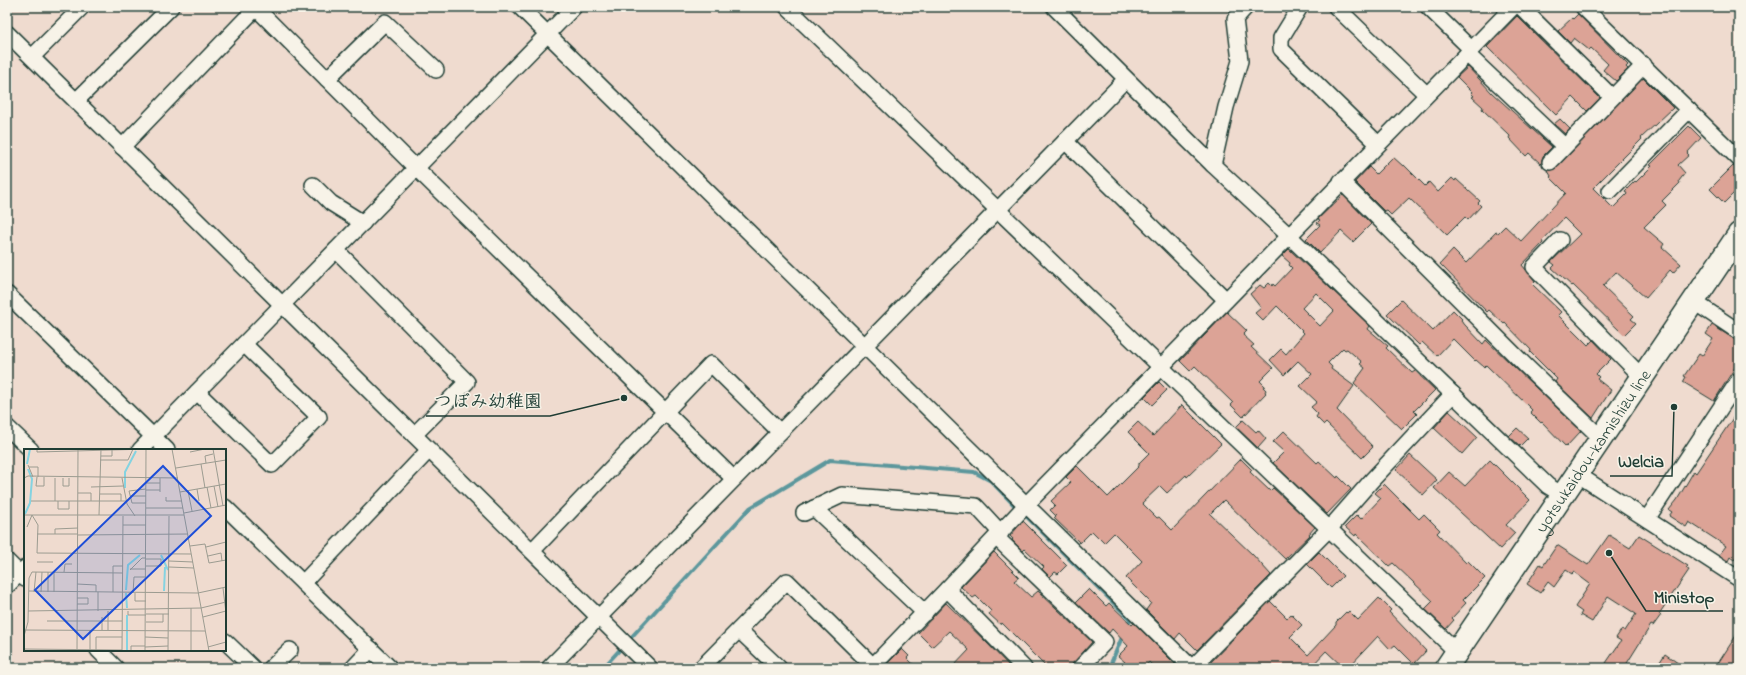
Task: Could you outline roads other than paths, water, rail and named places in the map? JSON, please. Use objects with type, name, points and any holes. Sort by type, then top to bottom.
[{"type":"main road","name":"yotsukaidou-kamishizu line","points":[[1452,660],[1739,234]]},
{"type":"street","points":[[32,57],[82,7]]},
{"type":"street","points":[[76,101],[171,7]]},
{"type":"street","points":[[122,147],[256,7],[416,168],[734,479]]},
{"type":"street","points":[[520,7],[865,345],[1022,508],[1192,668],[1329,529],[1372,480],[1454,394]]},
{"type":"street","points":[[141,449],[574,7]]},
{"type":"street","points":[[786,7],[1329,529],[1452,660]]},
{"type":"street","points":[[1054,7],[1213,165],[1290,236],[1548,486],[1562,495]]},
{"type":"street","points":[[1213,165],[1226,106],[1240,61],[1235,19],[1246,7]]},
{"type":"street","points":[[1300,7],[1281,38],[1281,49],[1378,144]]},
{"type":"street","points":[[1336,7],[1426,94]]},
{"type":"street","points":[[1428,7],[1469,51],[1564,146]]},
{"type":"street","points":[[702,668],[787,581],[872,667],[925,613],[1022,508],[1290,236],[1512,7]]},
{"type":"street","points":[[1521,7],[1612,97]]},
{"type":"street","points":[[1583,7],[1739,159]]},
{"type":"street","points":[[327,79],[385,22],[436,70]]},
{"type":"street","points":[[7,33],[650,668]]},
{"type":"street","points":[[1550,162],[1644,65]]},
{"type":"street","points":[[549,668],[1126,79]]},
{"type":"street","points":[[1610,191],[1689,110]]},
{"type":"street","points":[[1065,141],[1226,300]]},
{"type":"street","points":[[1342,181],[1601,438]]},
{"type":"street","points":[[313,186],[331,203],[363,223]]},
{"type":"street","points":[[1560,240],[1534,266],[1642,377]]},
{"type":"street","points":[[336,250],[467,382],[414,435]]},
{"type":"street","points":[[7,294],[166,449]]},
{"type":"street","points":[[1694,301],[1739,332]]},
{"type":"street","points":[[197,392],[272,465],[319,417],[244,344]]},
{"type":"street","points":[[532,551],[711,364],[780,432]]},
{"type":"street","points":[[1647,519],[1739,380]]},
{"type":"street","points":[[7,427],[30,449]]},
{"type":"street","points":[[303,583],[429,450]]},
{"type":"street","points":[[1577,474],[1737,574]]},
{"type":"street","points":[[925,613],[809,511],[842,495],[976,506],[998,535],[1105,642],[1080,668]]},
{"type":"street","points":[[226,508],[390,668]]},
{"type":"street","points":[[7,561],[23,573],[7,586]]},
{"type":"street","points":[[947,589],[1024,668]]},
{"type":"street","points":[[739,630],[779,668]]},
{"type":"street","points":[[226,641],[253,668]]},
{"type":"street","points":[[353,668],[371,649]]},
{"type":"street","points":[[271,668],[290,650]]},
{"type":"street","points":[[99,651],[112,666]]},
{"type":"waterway","points":[[603,668],[750,508],[830,460],[974,472],[991,481],[1018,509]]},
{"type":"waterway","points":[[1023,513],[1130,619],[1127,627]]},
{"type":"waterway","points":[[1109,668],[1123,635]]},
{"type":"place","name":"つぼみ幼稚園","points":[[624,398]]},
{"type":"place","name":"Welcia","points":[[1674,407]]},
{"type":"place","name":"Ministop","points":[[1609,553]]}]
